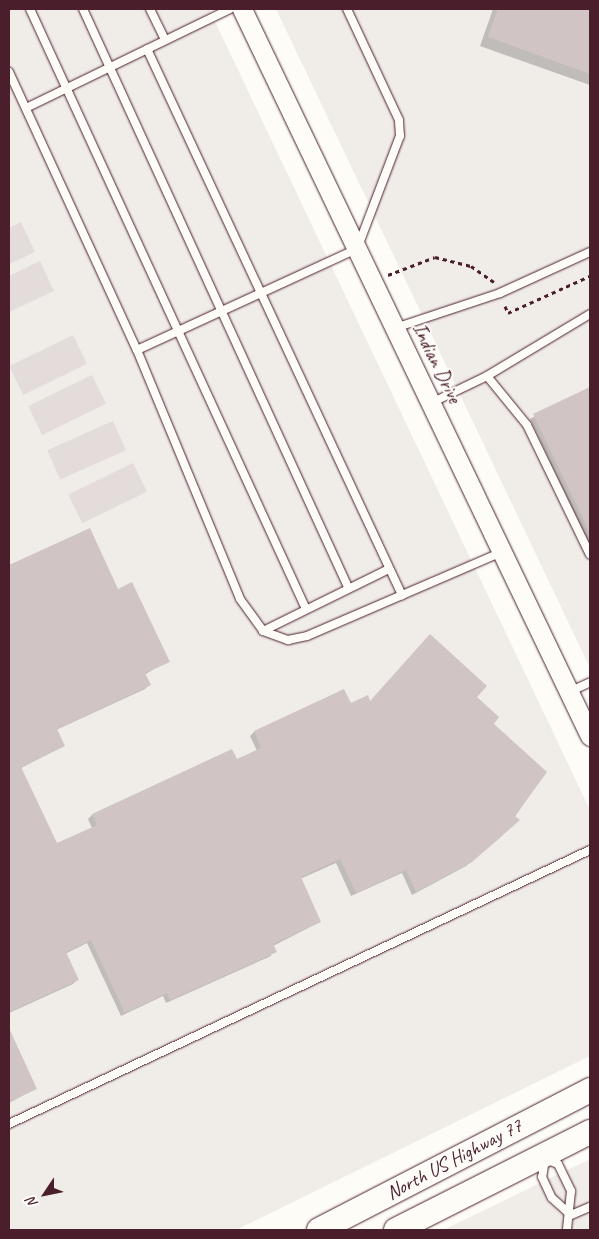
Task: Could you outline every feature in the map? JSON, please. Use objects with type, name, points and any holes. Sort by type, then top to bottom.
[{"type":"main road","name":"North US Highway 77","points":[[319,1230],[590,1090]]},
{"type":"main road","name":"North US Highway 77","points":[[396,1230],[590,1132]]},
{"type":"street","name":"Indian Drive","points":[[242,9],[590,736]]},
{"type":"lane","points":[[30,9],[306,609]]},
{"type":"lane","points":[[83,9],[107,68],[348,587]]},
{"type":"lane","points":[[150,9],[164,40]]},
{"type":"lane","points":[[26,108],[230,9]]},
{"type":"lane","points":[[137,350],[357,249],[400,136],[399,120],[347,9]]},
{"type":"lane","points":[[147,49],[263,293],[402,595]]},
{"type":"lane","points":[[9,72],[137,350],[206,524],[240,599],[262,631],[288,640],[307,636],[502,552]]},
{"type":"lane","points":[[395,328],[500,292],[590,252]]},
{"type":"lane","points":[[431,403],[487,376],[590,314]]},
{"type":"lane","points":[[487,376],[527,425],[590,556]]},
{"type":"lane","points":[[262,631],[348,587],[389,569]]},
{"type":"lane","points":[[569,692],[590,682]]},
{"type":"lane","points":[[9,1124],[590,850]]},
{"type":"lane","points":[[568,1230],[571,1215],[571,1191],[558,1164],[544,1156],[542,1177],[552,1198],[571,1215]]},
{"type":"lane","points":[[571,1215],[590,1207]]},
{"type":"shaded area","points":[[9,9],[209,9],[590,810],[590,1056],[236,1230],[9,1230]]},
{"type":"shaded area","points":[[276,9],[590,9],[590,668],[445,363]]},
{"type":"shaded area","points":[[21,222],[35,252],[9,264],[9,228]]},
{"type":"shaded area","points":[[40,261],[54,291],[9,312],[9,276]]},
{"type":"shaded area","points":[[73,335],[87,364],[23,395],[9,366]]},
{"type":"shaded area","points":[[92,375],[106,404],[42,435],[28,406]]},
{"type":"shaded area","points":[[113,421],[126,450],[60,480],[47,450]]},
{"type":"shaded area","points":[[133,463],[147,492],[82,523],[68,495]]},
{"type":"shaded area","points":[[590,1159],[590,1230],[443,1230]]},
{"type":"building","points":[[498,9],[590,9],[590,74],[488,37]]},
{"type":"building","points":[[590,387],[590,533],[533,414]]},
{"type":"building","points":[[90,528],[118,589],[132,582],[170,662],[145,673],[151,685],[57,729],[65,746],[21,767],[57,843],[97,825],[92,814],[232,749],[237,759],[261,748],[254,731],[344,689],[351,703],[368,695],[370,701],[430,634],[487,686],[477,697],[499,717],[494,724],[547,772],[515,816],[520,820],[472,862],[416,892],[406,870],[356,893],[340,859],[301,877],[321,922],[273,944],[277,952],[170,1000],[167,993],[125,1013],[91,940],[66,952],[79,980],[9,1012],[9,565]]},
{"type":"building","points":[[9,1028],[37,1089],[9,1102]]}]
